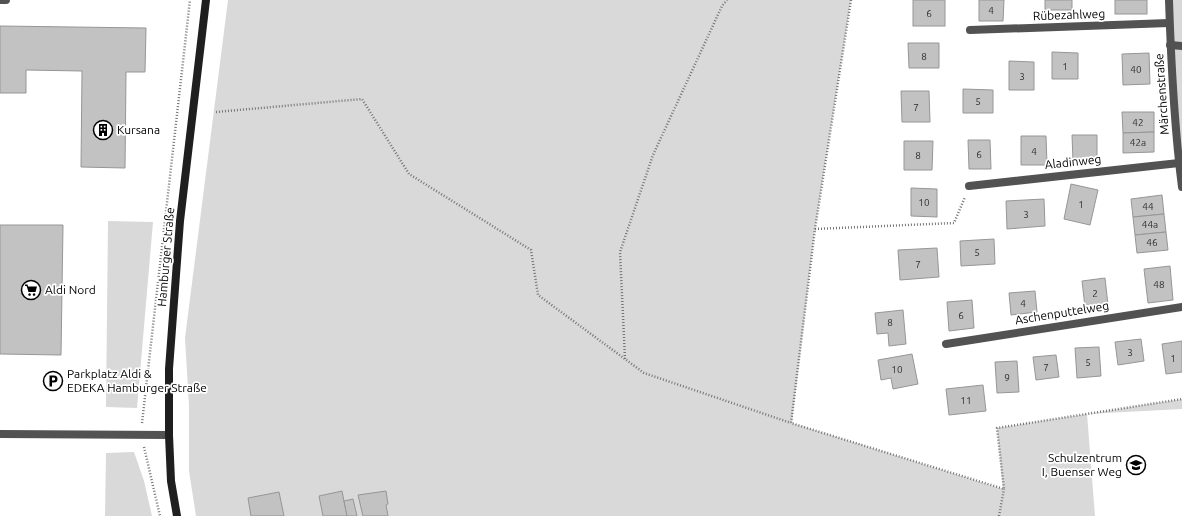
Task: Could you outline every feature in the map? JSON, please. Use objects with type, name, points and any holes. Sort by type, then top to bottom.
[{"type":"main road","name":"Hamburger Straße","points":[[177,516],[171,481],[169,368],[180,221],[206,0]]},
{"type":"street","points":[[0,0],[6,0]]},
{"type":"street","name":"Märchenstraße","points":[[1169,0],[1170,45],[1182,187]]},
{"type":"street","name":"Rübezahlweg","points":[[970,30],[1169,23]]},
{"type":"street","points":[[1170,45],[1182,46]]},
{"type":"street","name":"Aladinweg","points":[[969,186],[1179,163]]},
{"type":"street","name":"Aschenputtelweg","points":[[946,344],[1182,307]]},
{"type":"street","points":[[0,434],[169,435]]},
{"type":"path","points":[[625,359],[620,252],[653,155],[722,6],[727,0]]},
{"type":"path","points":[[792,423],[815,230],[851,0]]},
{"type":"path","points":[[216,112],[362,99],[409,174],[531,250],[538,295],[644,373],[792,423],[1004,489]]},
{"type":"path","points":[[815,230],[954,223],[969,186]]},
{"type":"path","points":[[999,516],[1004,489],[997,428],[1182,398]]},
{"type":"shaded area","points":[[228,0],[851,0],[815,229],[792,423],[1003,489],[997,428],[1182,399],[1182,409],[1087,414],[1095,516],[196,516],[189,471],[189,406],[185,338]]},
{"type":"shaded area","points":[[1169,0],[1182,0],[1182,187]]},
{"type":"shaded area","points":[[108,221],[153,222],[137,408],[106,407]]},
{"type":"shaded area","points":[[134,452],[144,481],[152,516],[105,516],[106,453]]},
{"type":"building","points":[[913,0],[945,0],[945,26],[913,26]]},
{"type":"building","points":[[979,0],[1004,0],[1003,21],[979,21]]},
{"type":"building","points":[[1045,0],[1072,0],[1072,10],[1045,10]]},
{"type":"building","points":[[1115,0],[1147,0],[1147,14],[1115,14]]},
{"type":"building","name":"Kursana","points":[[0,26],[146,28],[145,72],[126,72],[125,168],[81,167],[82,71],[26,70],[26,93],[0,93]]},
{"type":"building","points":[[908,43],[939,43],[939,68],[909,68]]},
{"type":"building","points":[[1052,52],[1078,53],[1078,79],[1052,79]]},
{"type":"building","points":[[1149,53],[1150,84],[1123,85],[1122,54]]},
{"type":"building","points":[[1009,61],[1034,62],[1034,90],[1009,90]]},
{"type":"building","points":[[963,89],[993,90],[993,113],[963,113]]},
{"type":"building","points":[[901,91],[929,91],[930,122],[902,122]]},
{"type":"building","points":[[1122,112],[1154,112],[1154,132],[1123,133]]},
{"type":"building","points":[[1154,132],[1154,152],[1123,153],[1123,133]]},
{"type":"building","points":[[1072,135],[1097,135],[1097,161],[1073,161]]},
{"type":"building","points":[[1021,136],[1046,136],[1047,165],[1021,165]]},
{"type":"building","points":[[968,140],[990,140],[991,169],[969,169]]},
{"type":"building","points":[[904,141],[933,141],[932,170],[904,170]]},
{"type":"building","points":[[1071,184],[1098,190],[1090,225],[1064,219]]},
{"type":"building","points":[[911,188],[937,189],[937,217],[911,216]]},
{"type":"building","points":[[1162,195],[1164,214],[1133,217],[1131,199]]},
{"type":"building","points":[[1044,199],[1045,226],[1007,229],[1006,201]]},
{"type":"building","points":[[1164,214],[1166,232],[1135,235],[1133,217]]},
{"type":"building","name":"Aldi Nord","points":[[0,225],[63,225],[61,355],[0,354]]},
{"type":"building","points":[[1166,232],[1168,250],[1137,253],[1135,235]]},
{"type":"building","points":[[994,239],[995,264],[961,266],[960,241]]},
{"type":"building","points":[[937,248],[939,277],[900,280],[898,250]]},
{"type":"building","points":[[1170,266],[1173,300],[1148,303],[1144,269]]},
{"type":"building","points":[[1105,278],[1108,305],[1085,307],[1082,281]]},
{"type":"building","points":[[1035,291],[1037,312],[1011,315],[1009,293]]},
{"type":"building","points":[[972,300],[974,328],[949,331],[947,302]]},
{"type":"building","points":[[903,310],[906,344],[889,346],[888,333],[877,334],[875,313]]},
{"type":"building","points":[[1141,339],[1144,361],[1118,365],[1115,342]]},
{"type":"building","points":[[1182,341],[1182,372],[1166,374],[1162,344]]},
{"type":"building","points":[[1099,347],[1101,376],[1077,378],[1075,348]]},
{"type":"building","points":[[912,354],[918,384],[893,389],[891,378],[881,380],[878,360]]},
{"type":"building","points":[[1056,355],[1059,377],[1036,380],[1033,357]]},
{"type":"building","points":[[1017,361],[1019,392],[997,393],[995,362]]},
{"type":"building","points":[[983,385],[986,411],[949,415],[946,389]]},
{"type":"building","points":[[342,491],[347,516],[323,516],[319,496]]},
{"type":"building","points":[[386,491],[388,516],[363,516],[358,495]]},
{"type":"building","points":[[279,492],[284,516],[251,516],[248,498]]},
{"type":"building","points":[[353,499],[357,516],[347,516],[344,501]]},
{"type":"place","name":"Kursana","points":[[103,130]]},
{"type":"place","name":"Aldi Nord","points":[[31,290]]},
{"type":"place","name":"Parkplatz Aldi & EDEKA Hamburger Straße","points":[[53,381]]},
{"type":"place","name":"Schulzentrum I, Buenser Weg","points":[[1136,465]]}]
